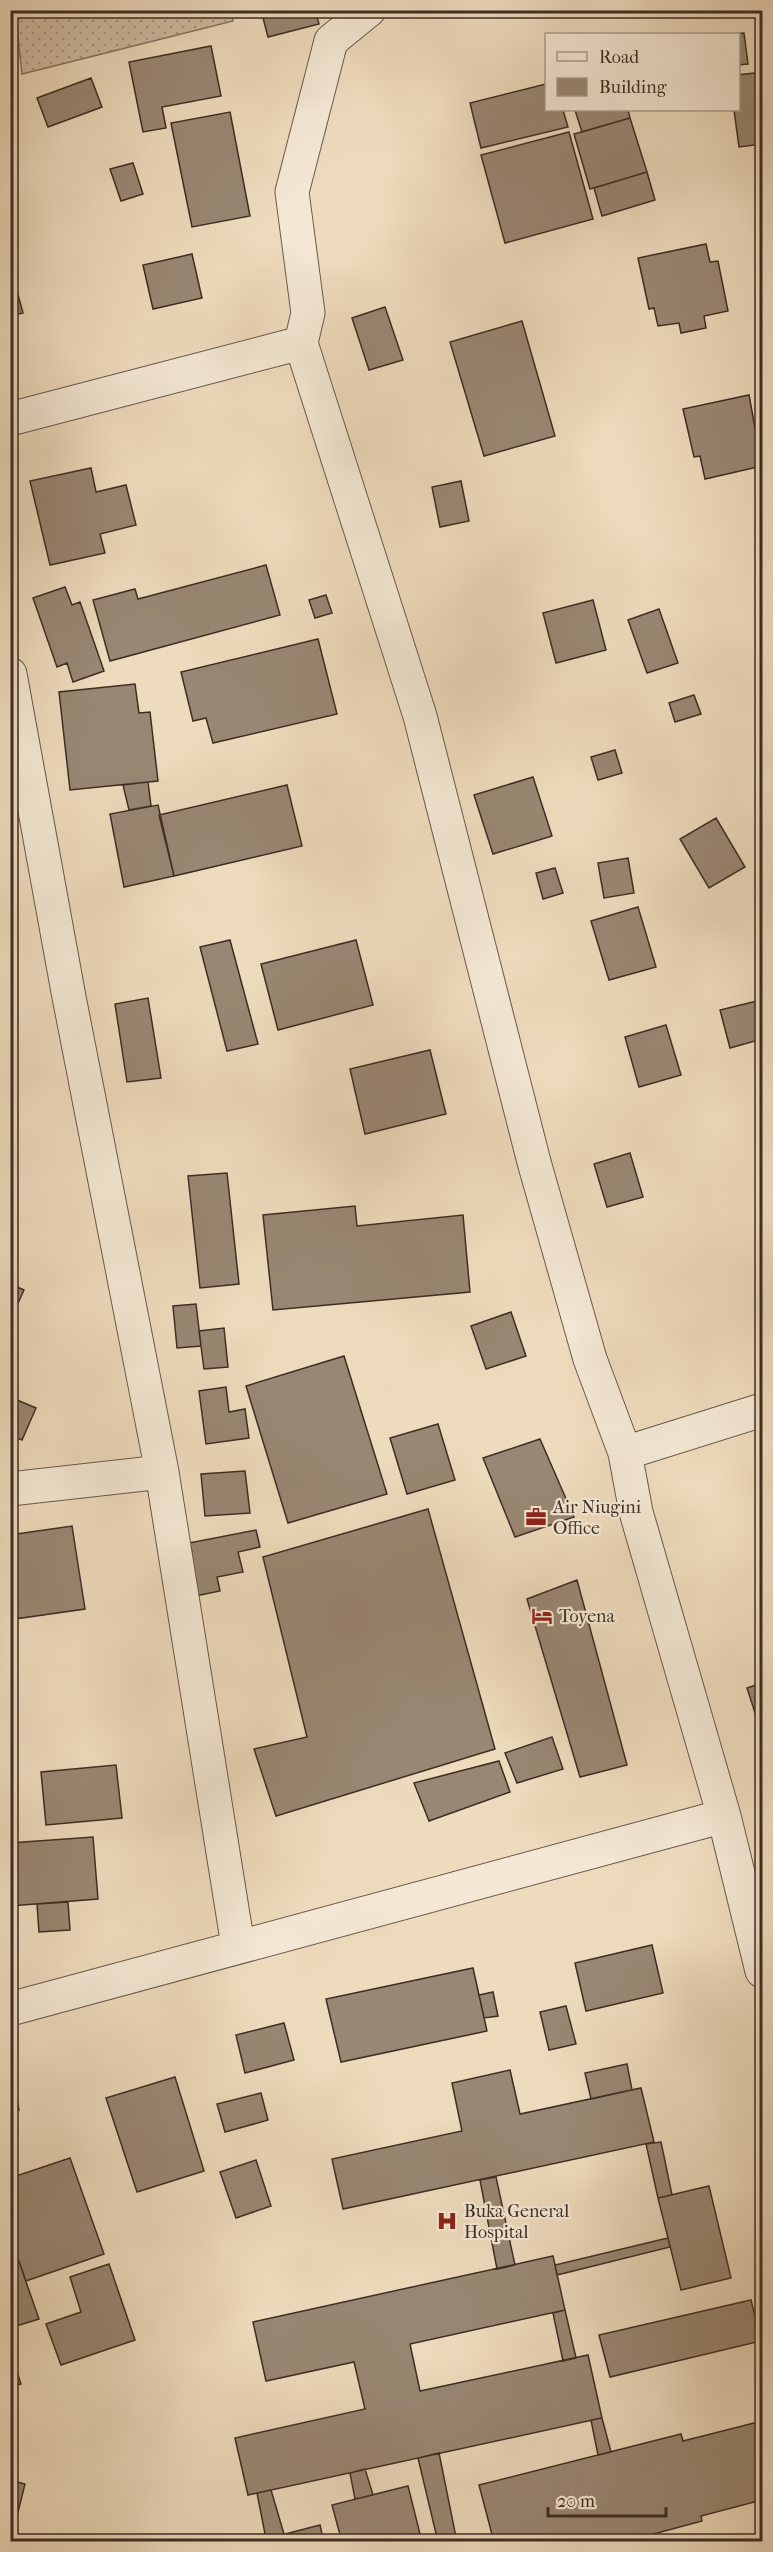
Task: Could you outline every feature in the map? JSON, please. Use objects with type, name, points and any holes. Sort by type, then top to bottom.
[{"type":"street","points":[[369,10],[331,41],[292,192],[308,313],[301,343],[372,573],[420,716],[534,1162],[590,1359],[625,1453],[636,1512],[724,1816],[762,1971]]},
{"type":"street","points":[[10,419],[301,343]]},
{"type":"street","points":[[10,674],[69,997],[162,1472],[238,1946]]},
{"type":"street","points":[[625,1453],[762,1410]]},
{"type":"street","points":[[10,1489],[162,1472]]},
{"type":"street","points":[[10,2009],[724,1816]]},
{"type":"shaded area","points":[[231,10],[233,21],[22,74],[15,11]]},
{"type":"building","points":[[261,10],[315,10],[319,24],[268,37]]},
{"type":"building","points":[[740,33],[744,33],[748,64],[740,65]]},
{"type":"building","points":[[211,46],[221,96],[162,107],[166,128],[143,132],[129,62]]},
{"type":"building","points":[[762,72],[762,144],[739,147],[734,111],[740,111],[740,75]]},
{"type":"building","points":[[91,78],[102,107],[48,127],[37,98]]},
{"type":"building","points":[[545,84],[545,111],[563,111],[568,127],[481,148],[470,103]]},
{"type":"building","points":[[575,111],[628,111],[630,118],[582,132]]},
{"type":"building","points":[[230,112],[250,216],[192,227],[171,123]]},
{"type":"building","points":[[630,118],[647,172],[590,189],[574,134]]},
{"type":"building","points":[[569,132],[593,219],[505,243],[481,155]]},
{"type":"building","points":[[133,163],[143,194],[121,201],[110,169]]},
{"type":"building","points":[[647,172],[655,200],[602,216],[594,188]]},
{"type":"building","points":[[706,244],[710,262],[718,261],[728,311],[704,316],[706,328],[681,333],[679,323],[658,326],[654,308],[649,309],[638,258]]},
{"type":"building","points":[[192,254],[202,298],[153,309],[143,265]]},
{"type":"building","points":[[10,266],[23,313],[10,316]]},
{"type":"building","points":[[385,307],[403,360],[369,370],[352,318]]},
{"type":"building","points":[[522,321],[555,436],[484,456],[450,342]]},
{"type":"building","points":[[749,395],[762,466],[705,479],[700,456],[694,457],[683,409]]},
{"type":"building","points":[[91,468],[96,492],[126,485],[136,525],[100,534],[105,553],[50,565],[30,481]]},
{"type":"building","points":[[461,481],[469,521],[440,527],[432,487]]},
{"type":"building","points":[[266,565],[280,615],[110,661],[93,600],[135,589],[138,599]]},
{"type":"building","points":[[65,587],[72,605],[80,602],[104,671],[73,682],[67,663],[57,667],[33,598]]},
{"type":"building","points":[[326,595],[332,613],[315,618],[309,600]]},
{"type":"building","points":[[593,600],[606,650],[556,663],[543,613]]},
{"type":"building","points":[[659,609],[678,663],[647,673],[628,620]]},
{"type":"building","points":[[318,639],[337,714],[213,743],[206,718],[193,721],[181,672]]},
{"type":"building","points":[[135,684],[139,713],[150,712],[158,781],[70,790],[59,692]]},
{"type":"building","points":[[694,695],[701,714],[675,722],[669,703]]},
{"type":"building","points":[[615,750],[622,773],[598,780],[591,757]]},
{"type":"building","points":[[533,777],[552,836],[493,854],[474,795]]},
{"type":"building","points":[[148,782],[151,806],[129,810],[123,785]]},
{"type":"building","points":[[287,785],[302,846],[174,876],[159,815]]},
{"type":"building","points":[[158,805],[174,876],[124,887],[110,814]]},
{"type":"building","points":[[716,818],[745,867],[709,888],[680,839]]},
{"type":"building","points":[[628,858],[634,893],[604,898],[598,863]]},
{"type":"building","points":[[555,868],[563,893],[543,899],[536,873]]},
{"type":"building","points":[[638,907],[656,967],[609,980],[591,921]]},
{"type":"building","points":[[230,940],[258,1044],[227,1051],[200,947]]},
{"type":"building","points":[[356,940],[373,1005],[278,1030],[261,964]]},
{"type":"building","points":[[148,998],[161,1078],[127,1082],[115,1004]]},
{"type":"building","points":[[761,1000],[762,1039],[730,1048],[720,1010]]},
{"type":"building","points":[[666,1025],[681,1075],[639,1087],[625,1037]]},
{"type":"building","points":[[430,1050],[446,1114],[365,1134],[350,1069]]},
{"type":"building","points":[[630,1153],[643,1197],[607,1207],[594,1164]]},
{"type":"building","points":[[227,1173],[239,1284],[200,1288],[188,1176]]},
{"type":"building","points":[[355,1206],[357,1226],[463,1215],[470,1292],[273,1310],[263,1215]]},
{"type":"building","points":[[10,1284],[24,1290],[10,1321]]},
{"type":"building","points":[[196,1304],[201,1346],[177,1348],[173,1306]]},
{"type":"building","points":[[511,1312],[526,1356],[486,1369],[471,1326]]},
{"type":"building","points":[[224,1328],[228,1367],[204,1369],[199,1331]]},
{"type":"building","points":[[344,1356],[387,1494],[288,1523],[246,1386]]},
{"type":"building","points":[[226,1387],[229,1412],[245,1409],[249,1438],[206,1444],[199,1391]]},
{"type":"building","points":[[10,1397],[36,1408],[22,1440],[10,1435]]},
{"type":"building","points":[[438,1424],[455,1480],[407,1494],[390,1438]]},
{"type":"building","points":[[540,1439],[574,1517],[515,1537],[483,1458]]},
{"type":"building","points":[[245,1471],[250,1513],[205,1516],[201,1474]]},
{"type":"building","points":[[428,1509],[495,1749],[276,1816],[254,1749],[307,1737],[263,1557]]},
{"type":"building","points":[[72,1526],[85,1609],[15,1619],[17,1634],[10,1635],[10,1535]]},
{"type":"building","points":[[256,1530],[260,1547],[238,1552],[243,1572],[217,1577],[220,1591],[195,1596],[186,1553],[192,1552],[189,1543]]},
{"type":"building","points":[[577,1580],[627,1765],[580,1777],[527,1599]]},
{"type":"building","points":[[762,1683],[762,1717],[757,1719],[747,1688]]},
{"type":"building","points":[[552,1737],[563,1769],[517,1783],[505,1753]]},
{"type":"building","points":[[499,1761],[510,1792],[429,1821],[414,1783]]},
{"type":"building","points":[[116,1765],[122,1818],[46,1825],[41,1772]]},
{"type":"building","points":[[93,1837],[98,1899],[10,1906],[10,1843]]},
{"type":"building","points":[[68,1902],[70,1930],[39,1932],[37,1904]]},
{"type":"building","points":[[652,1945],[663,1993],[586,2011],[575,1963]]},
{"type":"building","points":[[473,1968],[487,2031],[341,2062],[326,1999]]},
{"type":"building","points":[[493,1992],[498,2016],[484,2018],[479,1995]]},
{"type":"building","points":[[566,2006],[576,2044],[549,2050],[540,2012]]},
{"type":"building","points":[[284,2023],[294,2060],[245,2073],[236,2035]]},
{"type":"building","points":[[627,2064],[632,2090],[591,2099],[585,2073]]},
{"type":"building","points":[[510,2070],[520,2114],[641,2088],[654,2142],[343,2209],[332,2159],[462,2131],[452,2083]]},
{"type":"building","points":[[175,2077],[204,2171],[137,2192],[106,2098]]},
{"type":"building","points":[[14,2084],[19,2110],[10,2111],[10,2085]]},
{"type":"building","points":[[261,2093],[268,2120],[225,2132],[217,2104]]},
{"type":"building","points":[[661,2142],[672,2195],[658,2198],[646,2144]]},
{"type":"building","points":[[70,2158],[104,2254],[26,2281],[10,2236],[10,2178]]},
{"type":"building","points":[[256,2160],[271,2206],[236,2218],[220,2172]]},
{"type":"building","points":[[496,2177],[515,2265],[497,2269],[480,2180]]},
{"type":"building","points":[[709,2186],[731,2278],[681,2290],[658,2198]]},
{"type":"building","points":[[10,2236],[39,2319],[10,2328]]},
{"type":"building","points":[[668,2238],[670,2247],[557,2275],[555,2265]]},
{"type":"building","points":[[553,2256],[565,2310],[410,2344],[420,2391],[588,2355],[602,2418],[248,2495],[235,2438],[365,2409],[354,2362],[266,2381],[253,2322]]},
{"type":"building","points":[[109,2264],[135,2340],[61,2365],[46,2324],[81,2312],[70,2277]]},
{"type":"building","points":[[751,2300],[761,2341],[610,2377],[599,2335]]},
{"type":"building","points":[[565,2310],[576,2358],[563,2361],[553,2313]]},
{"type":"building","points":[[10,2351],[21,2384],[10,2387]]},
{"type":"building","points":[[602,2418],[611,2452],[598,2455],[591,2420]]},
{"type":"building","points":[[762,2421],[762,2500],[701,2516],[702,2521],[624,2542],[494,2542],[479,2485],[681,2434],[683,2441]]},
{"type":"building","points":[[439,2453],[457,2542],[438,2542],[418,2458]]},
{"type":"building","points":[[365,2469],[373,2495],[355,2499],[350,2473]]},
{"type":"building","points":[[10,2480],[25,2484],[14,2528],[10,2527]]},
{"type":"building","points":[[408,2486],[422,2542],[342,2542],[332,2505]]},
{"type":"building","points":[[271,2490],[284,2534],[266,2539],[257,2493]]},
{"type":"building","points":[[320,2525],[324,2542],[267,2542],[266,2539]]},
{"type":"place","name":"Air Niugini Office","points":[[536,1517]]},
{"type":"place","name":"Toyena","points":[[542,1616]]},
{"type":"place","name":"Buka General Hospital","points":[[447,2221]]}]
